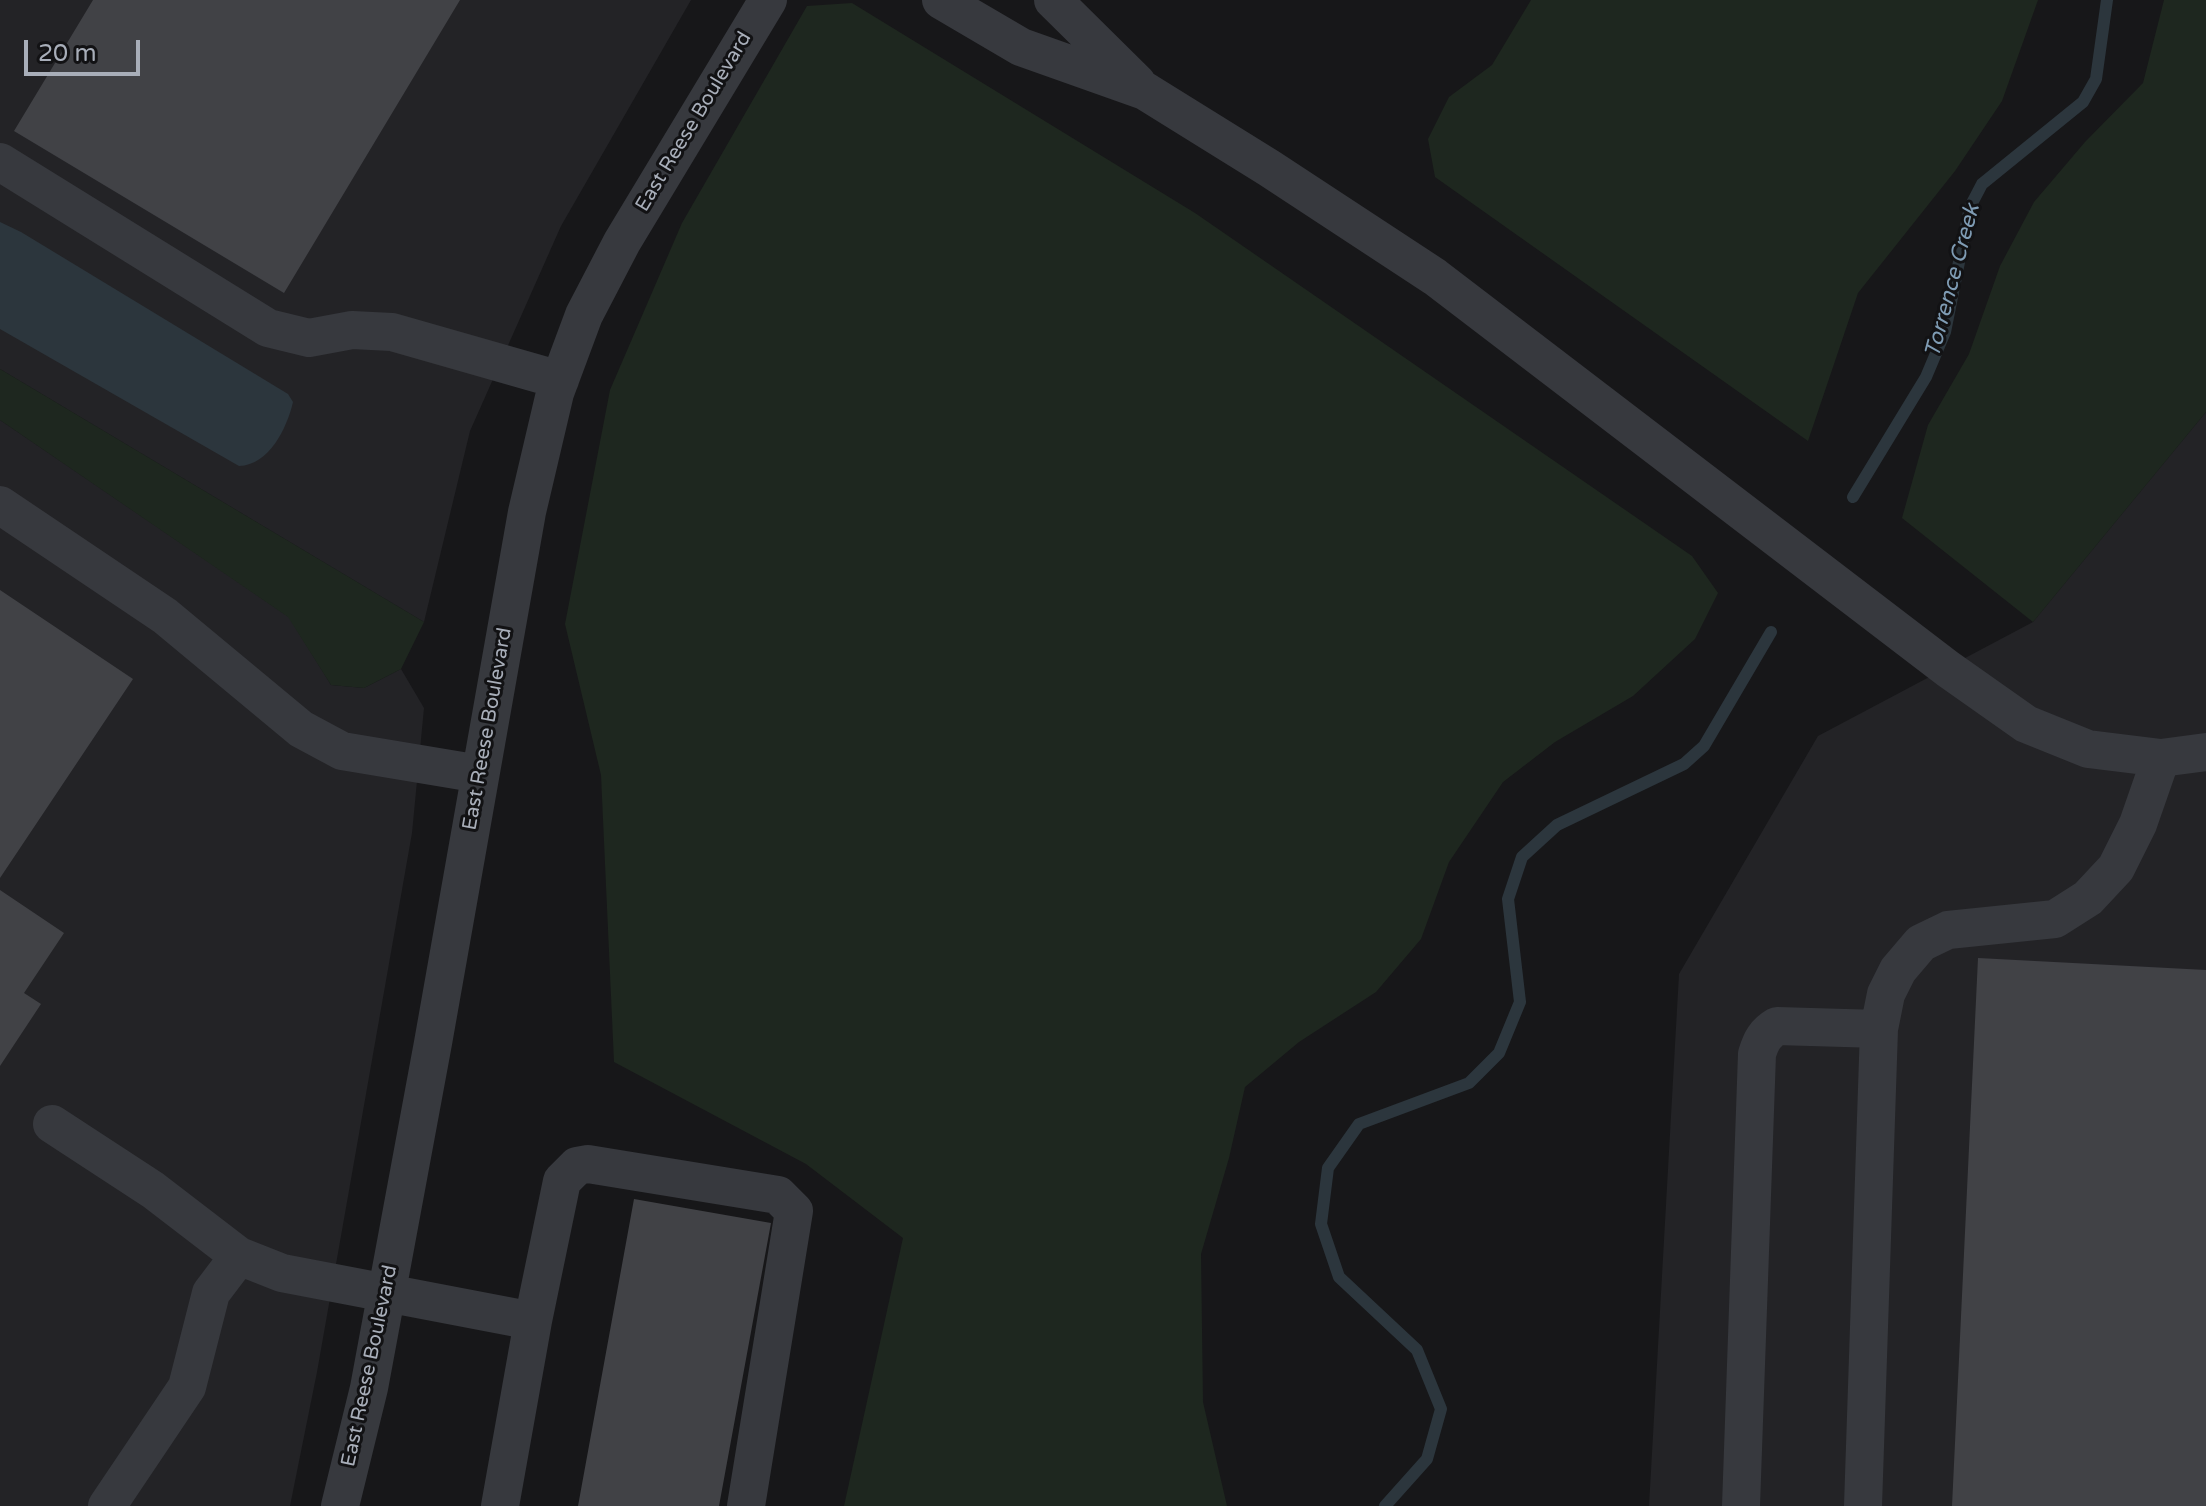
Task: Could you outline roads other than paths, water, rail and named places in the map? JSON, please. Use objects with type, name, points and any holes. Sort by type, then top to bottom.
[{"type":"street","name":"East Reese Boulevard","points":[[340,1506],[369,1388],[527,512],[560,380],[584,315],[622,242],[768,0]]},
{"type":"street","points":[[941,0],[1021,47],[1145,91],[1435,277],[1948,669],[2026,724],[2088,749],[2161,758],[2206,752]]},
{"type":"street","points":[[1053,0],[1145,91]]},
{"type":"street","points":[[0,162],[268,328],[309,338],[352,330],[392,332],[560,380]]},
{"type":"street","points":[[0,505],[165,616],[301,729],[342,751],[480,774]]},
{"type":"street","points":[[1863,1506],[1879,1029],[1886,994],[1898,970],[1921,943],[1948,930],[2055,919],[2088,898],[2116,868],[2138,824],[2161,758]]},
{"type":"street","points":[[1741,1506],[1757,1054],[1768,1031],[1777,1026],[1879,1029]]},
{"type":"street","points":[[52,1124],[153,1190],[239,1256],[282,1273],[533,1321]]},
{"type":"street","points":[[500,1506],[562,1181],[577,1166],[588,1164],[778,1195],[794,1211],[746,1506]]},
{"type":"street","points":[[107,1506],[187,1387],[211,1293],[239,1256]]},
{"type":"waterway","name":"Torrence Creek","points":[[1853,497],[1926,377],[1945,332],[1970,207],[1982,184],[2083,102],[2096,79],[2107,0]]},
{"type":"waterway","name":"Torrence Creek","points":[[1385,1506],[1427,1459],[1441,1409],[1417,1350],[1339,1277],[1321,1224],[1328,1168],[1359,1124],[1469,1083],[1499,1053],[1520,1002],[1508,899],[1522,857],[1557,825],[1684,764],[1704,746],[1771,632]]}]
